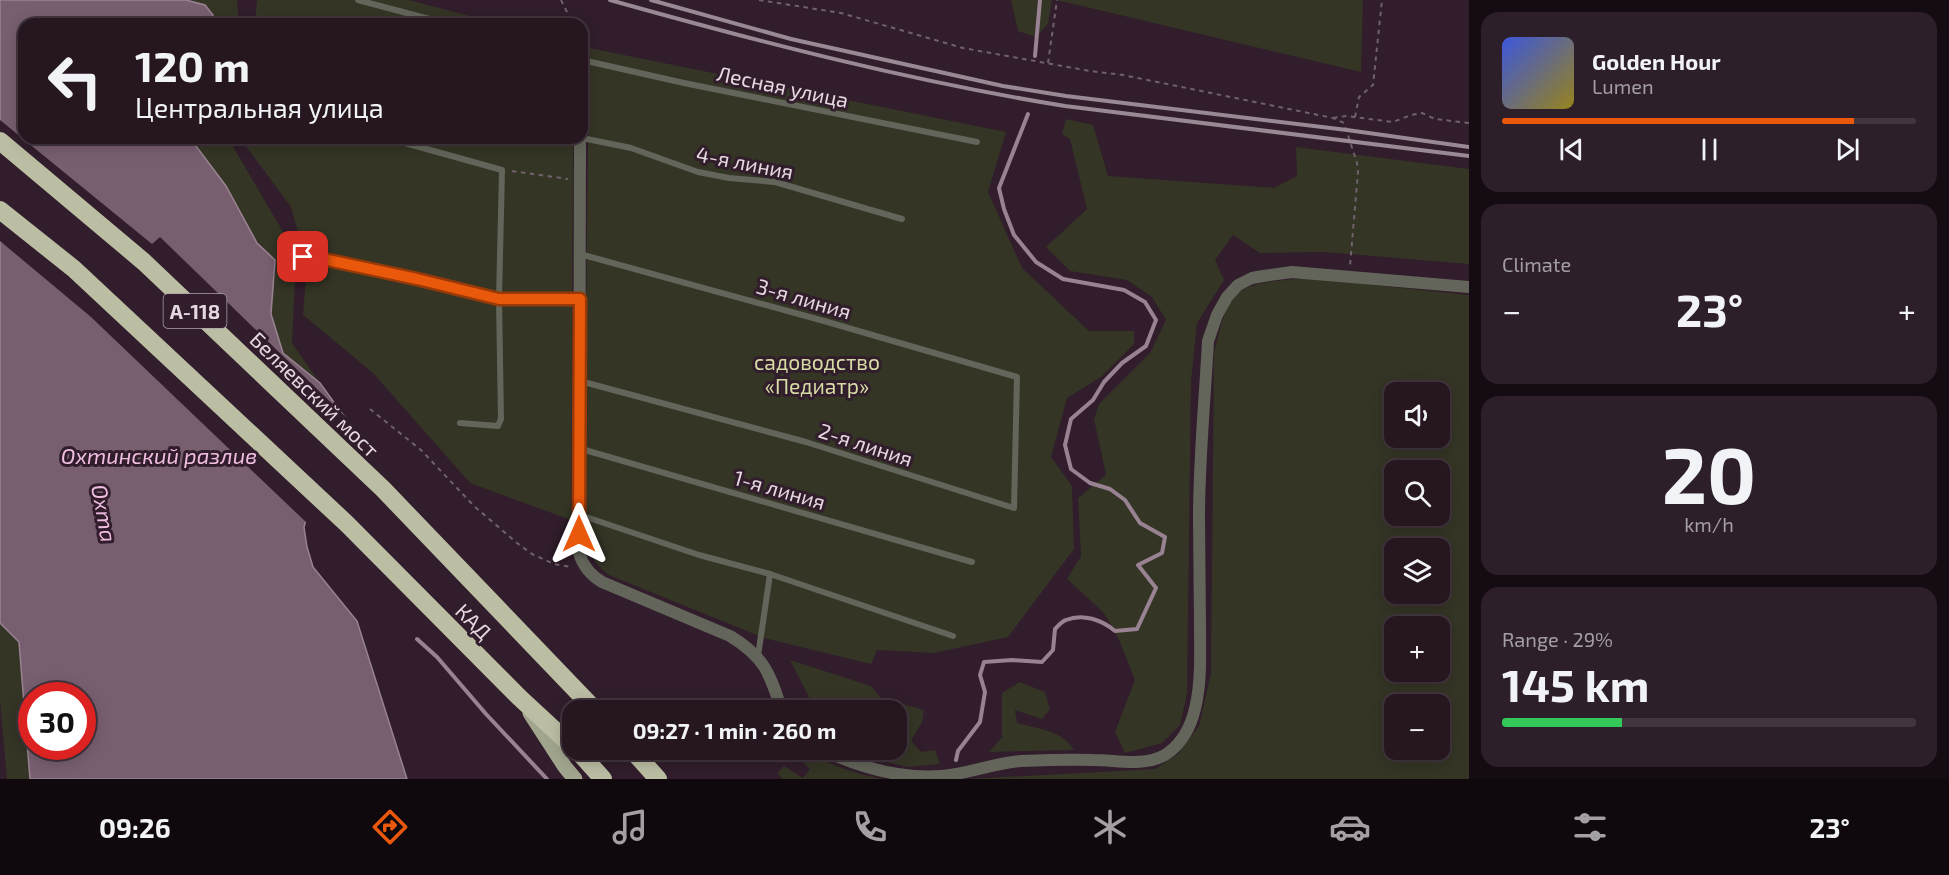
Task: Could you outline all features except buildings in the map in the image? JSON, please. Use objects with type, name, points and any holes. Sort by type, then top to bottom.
[{"type":"highway","name":"Беляевский мост","points":[[0,141],[144,262],[383,489]]},
{"type":"highway","name":"КАД","points":[[0,210],[74,269],[347,524],[520,698],[562,737]]},
{"type":"highway","name":"КАД","points":[[383,489],[585,700]]},
{"type":"highway","points":[[585,760],[603,779]]},
{"type":"highway","points":[[641,760],[658,779]]},
{"type":"main road","points":[[520,698],[575,779]]},
{"type":"street","points":[[581,144],[579,553],[593,577],[730,636],[746,646],[767,670],[778,700]]},
{"type":"street","points":[[848,760],[874,770],[899,776],[923,777],[942,776],[1020,761],[1139,762],[1162,756],[1181,741],[1194,715],[1200,662],[1199,513],[1208,341],[1216,315],[1227,297],[1238,285],[1252,278],[1292,272],[1469,286]]},
{"type":"lane","points":[[358,0],[426,18]]},
{"type":"lane","name":"Лесная улица","points":[[588,61],[977,142]]},
{"type":"lane","name":"4-я линия","points":[[588,139],[631,148],[698,172],[729,178],[776,182],[902,219]]},
{"type":"lane","points":[[409,144],[502,170],[499,299],[501,419],[498,426],[460,423]]},
{"type":"lane","name":"3-я линия","points":[[580,254],[1017,377]]},
{"type":"lane","points":[[283,255],[323,259],[499,299],[580,299]]},
{"type":"lane","name":"2-я линия","points":[[579,381],[806,442],[1014,508],[1017,377]]},
{"type":"lane","name":"1-я линия","points":[[579,447],[972,562]]},
{"type":"lane","points":[[579,515],[699,555],[770,574],[953,636]]},
{"type":"lane","points":[[758,657],[770,574]]},
{"type":"path","points":[[561,0],[570,18]]},
{"type":"path","points":[[759,0],[841,14],[963,48],[1123,75],[1333,118],[1344,123],[1357,163],[1349,277]]},
{"type":"path","points":[[1048,63],[1057,0]]},
{"type":"path","points":[[1355,117],[1359,98],[1373,85],[1382,0]]},
{"type":"path","points":[[1333,118],[1346,116],[1393,122],[1422,113],[1435,119],[1469,123]]},
{"type":"path","points":[[502,170],[580,181]]},
{"type":"path","points":[[370,409],[421,450],[474,506],[532,554],[554,564],[586,568]]},
{"type":"green space","points":[[186,0],[237,0],[238,18],[211,18],[213,15]]},
{"type":"green space","points":[[257,0],[409,0],[477,18],[256,18]]},
{"type":"green space","points":[[1011,0],[1052,0],[1048,24],[1036,37],[1018,31]]},
{"type":"green space","points":[[1056,0],[1363,0],[1361,72],[1078,5]]},
{"type":"green space","name":"садоводство «Педиатр»","points":[[589,48],[1006,132],[988,192],[1022,268],[1089,331],[1134,331],[1134,344],[1101,377],[1067,398],[1051,457],[1072,486],[1074,549],[1008,637],[934,653],[877,650],[871,664],[764,638],[609,575],[603,570],[588,547],[584,525]]},
{"type":"green space","points":[[1066,119],[1093,125],[1108,176],[1274,188],[1297,176],[1296,147],[1469,169],[1469,264],[1325,252],[1260,253],[1233,235],[1215,260],[1224,280],[1197,323],[1191,381],[1187,694],[1180,725],[1162,743],[1125,753],[1115,732],[1135,680],[1119,640],[1104,613],[1067,579],[1081,556],[1078,498],[1106,475],[1094,419],[1099,404],[1150,353],[1166,320],[1152,297],[1127,280],[1070,271],[1046,247],[1087,209],[1070,139],[1062,134]]},
{"type":"green space","points":[[194,144],[232,144],[282,230],[295,280],[292,343],[320,383],[283,353],[271,314],[275,260],[257,243],[226,186]]},
{"type":"green space","points":[[244,144],[573,144],[571,520],[470,483],[373,373],[303,315],[307,265],[291,207]]},
{"type":"green space","points":[[1306,278],[1469,295],[1469,779],[967,779],[1155,769],[1178,754],[1199,726],[1211,673],[1214,353],[1225,314],[1238,293],[1252,286],[1280,280]]},
{"type":"green space","points":[[0,623],[19,642],[22,682],[18,682],[18,760],[28,760],[30,779],[7,779],[0,700]]},
{"type":"green space","points":[[790,660],[871,686],[880,697],[890,700],[810,700]]},
{"type":"green space","points":[[1020,682],[1045,692],[1050,709],[1042,719],[1015,710],[1017,723],[1056,734],[1069,743],[1074,750],[989,752],[1002,737],[1002,693]]},
{"type":"green space","points":[[907,705],[924,710],[922,722],[911,741],[921,752],[935,750],[940,764],[908,767],[878,760],[907,760]]},
{"type":"green space","points":[[801,760],[824,760],[882,779],[782,779],[777,773],[784,766],[803,778],[810,769]]},
{"type":"water","name":"Охтинский разлив","points":[[0,0],[186,0],[205,5],[213,15],[211,18],[18,18],[18,144],[194,144],[226,186],[257,243],[275,260],[271,314],[283,353],[320,383],[349,423],[314,493],[304,527],[307,547],[313,567],[357,621],[407,779],[30,779],[28,760],[96,760],[96,682],[22,682],[19,642],[0,623]]},
{"type":"pier","points":[[0,120],[18,135],[18,144],[29,144],[152,244],[160,237],[351,422],[350,444],[342,473],[317,495],[308,524],[91,317],[0,241]]},
{"type":"waterway","points":[[1035,56],[1040,0]]},
{"type":"waterway","points":[[956,760],[958,751],[980,722],[985,692],[980,675],[984,662],[1012,660],[1042,662],[1053,650],[1055,629],[1063,621],[1072,618],[1092,619],[1115,631],[1137,629],[1156,588],[1138,565],[1162,553],[1165,537],[1140,523],[1125,500],[1110,489],[1090,483],[1071,469],[1065,445],[1071,419],[1093,400],[1104,382],[1122,363],[1146,346],[1156,320],[1145,302],[1124,290],[1063,279],[1036,262],[1014,235],[999,188],[1028,114]]},
{"type":"waterway","points":[[417,639],[437,657],[547,779]]},
{"type":"railway","points":[[610,0],[892,73],[1007,96],[1065,106],[1469,156]]},
{"type":"railway","points":[[651,0],[791,39],[1003,86],[1469,147]]},
{"type":"route","points":[[303,257],[323,259],[417,279],[499,299],[580,299],[579,534]]},
{"type":"water label","name":"Охта","points":[[105,513]]}]
